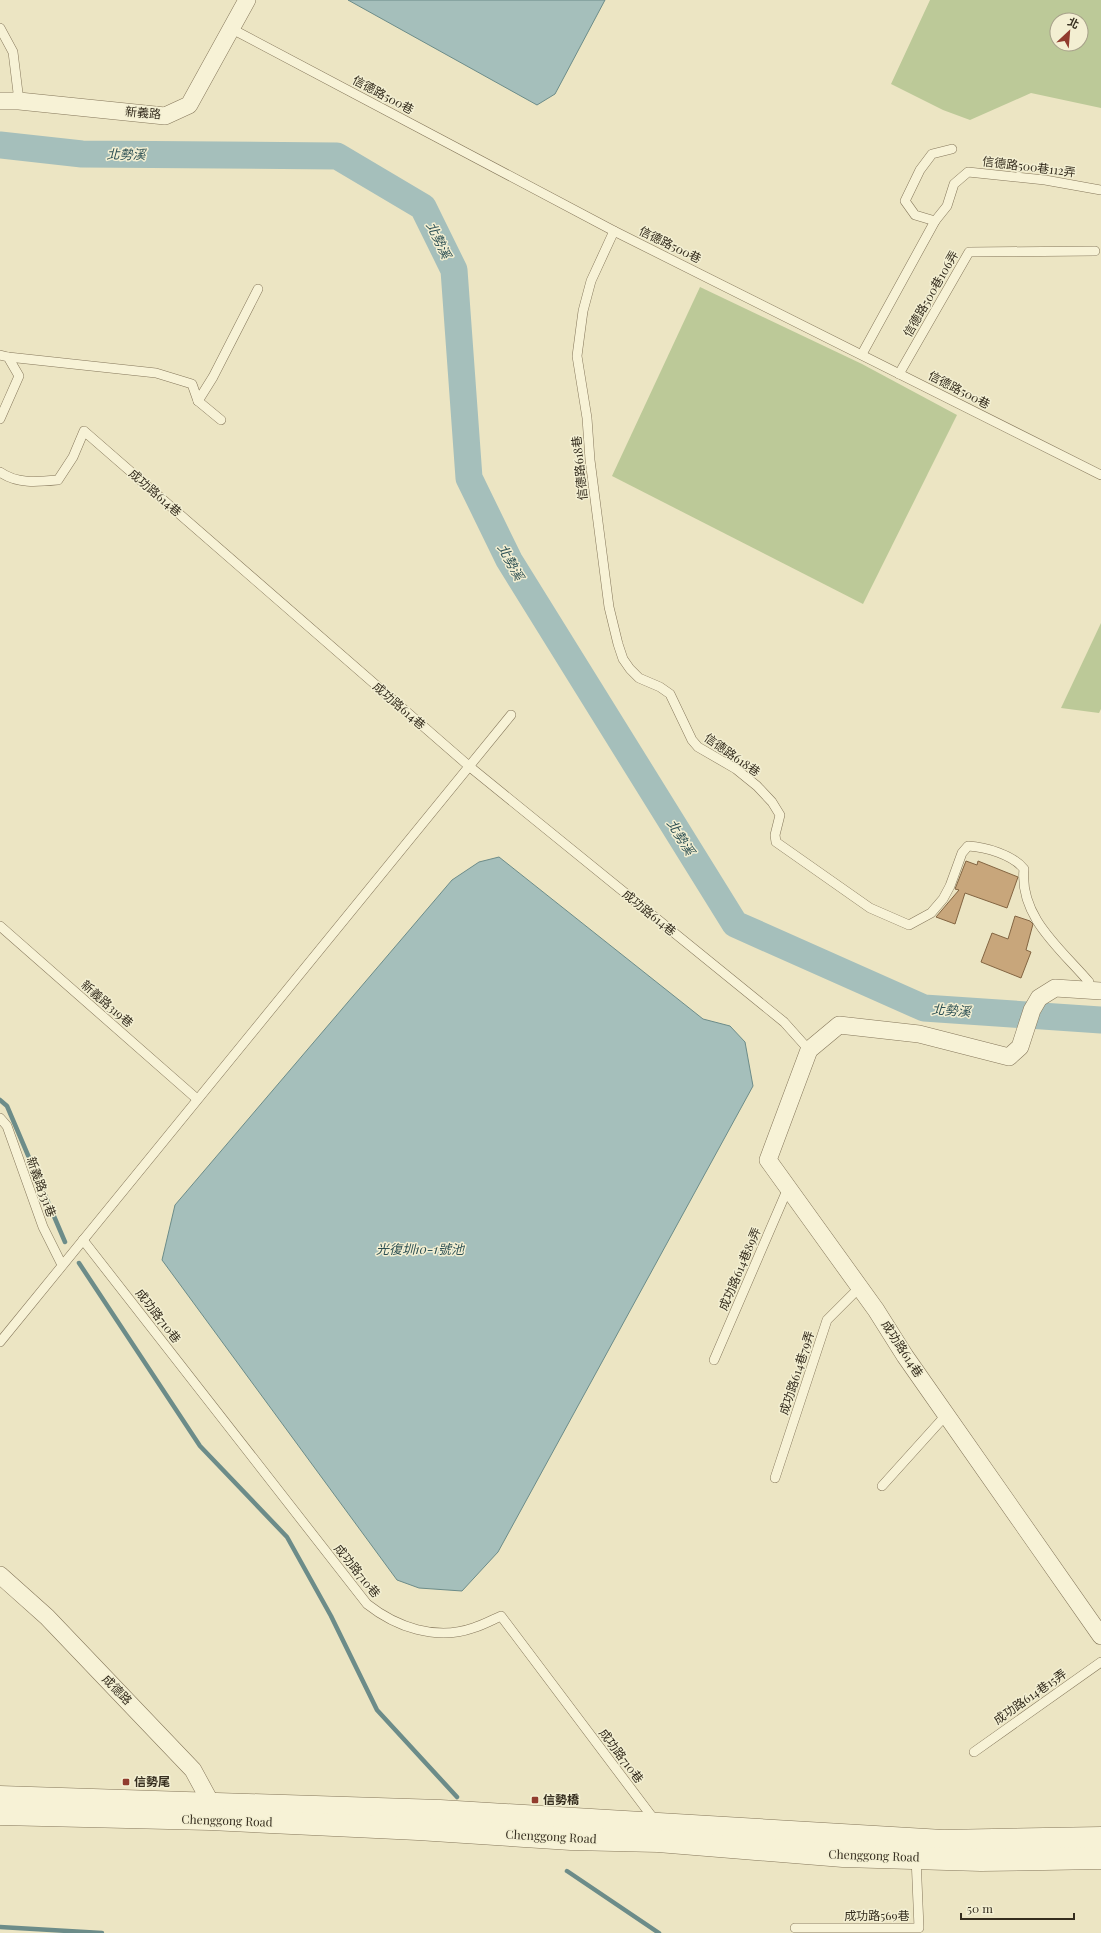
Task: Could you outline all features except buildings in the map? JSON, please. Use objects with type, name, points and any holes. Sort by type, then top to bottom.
[{"type":"street","name":"新義路","points":[[0,101],[19,101],[165,116],[189,105],[247,0]]},
{"type":"street","name":"成功路614巷","points":[[1095,990],[1055,988],[1039,998],[1032,1010],[1020,1047],[1009,1057],[919,1034],[839,1025],[809,1050],[768,1160],[860,1287],[946,1415],[1101,1636]]},
{"type":"street","name":"成德路","points":[[0,1575],[47,1617],[193,1770],[211,1812]]},
{"type":"street","name":"Chenggong Road","points":[[0,1798],[211,1812]]},
{"type":"street","name":"Chenggong Road","points":[[0,1814],[440,1811],[658,1833],[917,1849],[981,1860],[1101,1858]]},
{"type":"street","name":"Chenggong Road","points":[[917,1849],[942,1842],[1101,1838]]},
{"type":"lane","points":[[0,28],[13,52],[19,101]]},
{"type":"lane","name":"信德路500巷","points":[[232,28],[614,231],[1101,475]]},
{"type":"lane","points":[[935,221],[915,215],[905,201],[920,170],[932,154],[952,149]]},
{"type":"lane","name":"信德路500巷112弄","points":[[862,354],[935,221],[947,206],[954,184],[968,172],[1045,180],[1101,190]]},
{"type":"lane","name":"信德路618巷","points":[[614,231],[591,281],[583,311],[577,356],[587,418],[590,460],[609,607],[623,659],[630,670],[639,678],[660,687],[670,694],[692,740],[698,747],[736,769],[772,802],[780,815],[775,835],[776,842],[870,908],[909,925],[931,913],[943,899],[950,886],[962,853],[968,846],[980,846],[1019,863],[1024,869],[1023,881],[1027,902],[1045,934],[1095,990]]},
{"type":"lane","name":"信德路500巷106弄","points":[[899,374],[969,252],[1095,251]]},
{"type":"lane","points":[[198,401],[214,377],[258,289]]},
{"type":"lane","points":[[4,356],[156,373],[192,384],[198,401],[221,420]]},
{"type":"lane","points":[[0,419],[19,376],[4,356]]},
{"type":"lane","name":"成功路614巷","points":[[0,472],[10,479],[35,482],[58,480],[73,457],[84,431],[470,767],[784,1022],[809,1050]]},
{"type":"lane","points":[[0,1342],[62,1264],[511,715]]},
{"type":"lane","name":"新義路319巷","points":[[0,926],[197,1100]]},
{"type":"lane","name":"新義路331巷","points":[[0,1118],[7,1126],[43,1227],[62,1264]]},
{"type":"lane","name":"成功路614巷89弄","points":[[714,1360],[788,1188]]},
{"type":"lane","name":"成功路710巷","points":[[83,1240],[367,1604],[379,1614],[404,1627],[424,1632],[460,1631],[472,1629],[501,1616],[658,1833]]},
{"type":"lane","name":"成功路614巷79弄","points":[[775,1478],[827,1320],[860,1287]]},
{"type":"lane","points":[[882,1486],[946,1415]]},
{"type":"lane","name":"成功路614巷15弄","points":[[974,1752],[1101,1662]]},
{"type":"lane","name":"成功路569巷","points":[[795,1928],[920,1928],[917,1849]]},
{"type":"green space","points":[[930,0],[1101,0],[1101,108],[1031,93],[970,120],[943,110],[891,84]]},
{"type":"green space","points":[[700,287],[862,364],[957,415],[863,604],[612,476]]},
{"type":"green space","points":[[1101,623],[1101,709],[1099,713],[1061,708]]},
{"type":"water","points":[[348,0],[605,0],[555,94],[537,105]]},
{"type":"water","name":"光復圳10-1號池","points":[[499,857],[703,1019],[730,1026],[745,1042],[753,1086],[498,1552],[462,1591],[419,1588],[397,1580],[162,1260],[175,1205],[452,880],[479,862]]},
{"type":"waterway","name":"北勢溪","points":[[0,145],[82,154],[337,156],[423,207],[454,270],[469,478],[509,560],[735,924],[924,1008],[1101,1020]]},
{"type":"waterway","points":[[0,1100],[7,1106],[65,1242]]},
{"type":"waterway","points":[[79,1263],[200,1446],[287,1537],[331,1616],[377,1710],[457,1797]]},
{"type":"waterway","points":[[567,1871],[659,1933]]},
{"type":"waterway","points":[[0,1927],[102,1933]]},
{"type":"place","name":"信勢尾","points":[[126,1782]]},
{"type":"place","name":"信勢橋","points":[[535,1800]]}]
